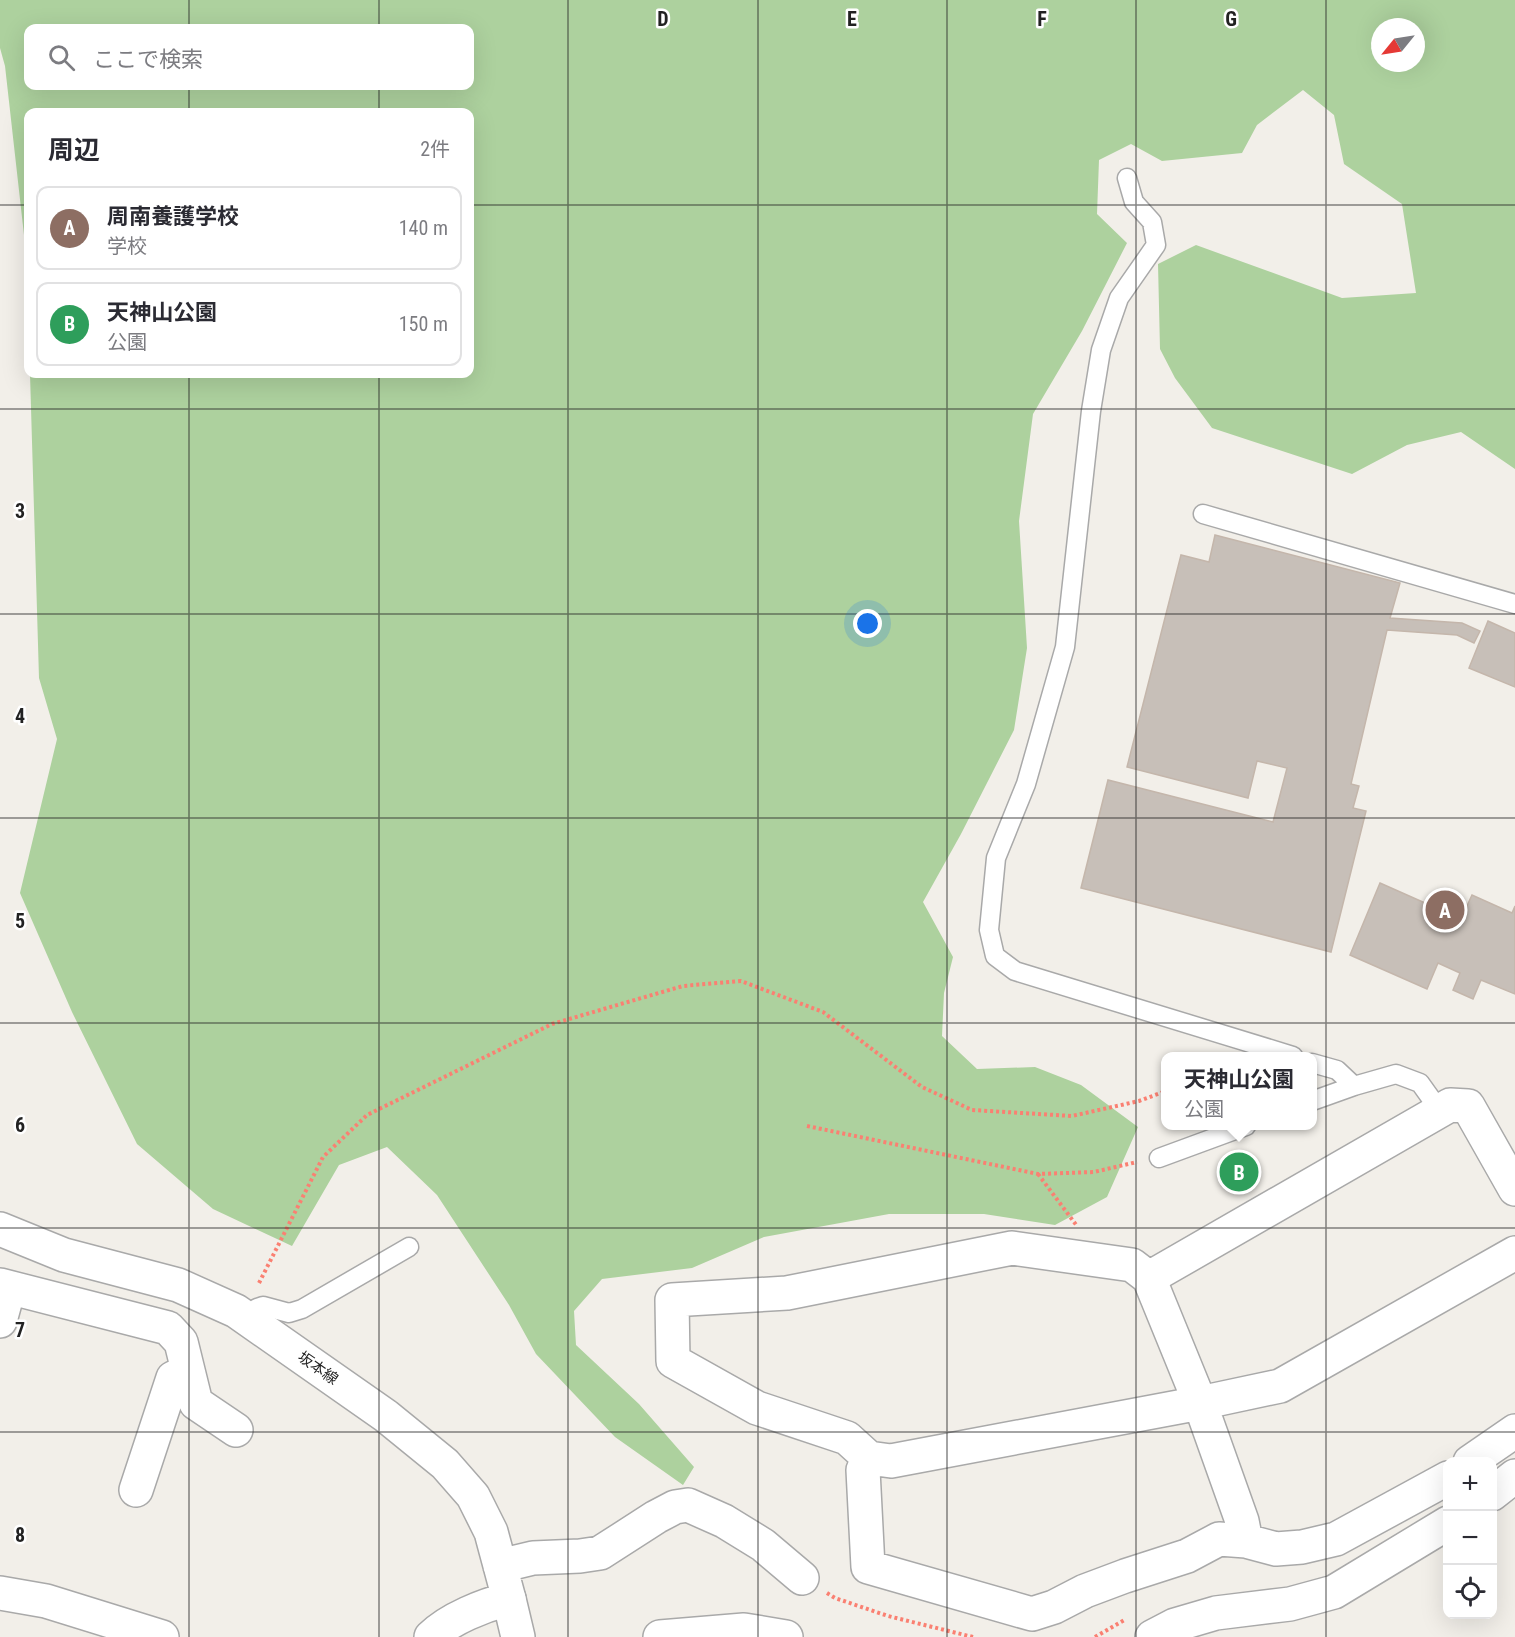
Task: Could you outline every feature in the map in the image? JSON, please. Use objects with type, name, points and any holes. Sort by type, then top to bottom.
[{"type":"street","points":[[1149,1278],[1450,1105],[1468,1106],[1515,1189]]},
{"type":"street","name":"坂本線","points":[[0,1229],[64,1255],[178,1285],[242,1316],[386,1416],[445,1464],[473,1496],[491,1532],[518,1637]]},
{"type":"street","points":[[1246,1541],[1242,1521],[1200,1403],[1149,1278],[1132,1265],[1012,1248],[788,1293],[672,1300],[673,1361],[757,1408],[847,1438],[869,1458],[891,1461],[1200,1403],[1280,1386],[1515,1253]]},
{"type":"street","points":[[0,1321],[5,1286],[168,1328],[181,1342],[196,1403],[236,1430]]},
{"type":"street","points":[[136,1490],[173,1378],[188,1371]]},
{"type":"street","points":[[1476,1457],[1515,1431]]},
{"type":"street","points":[[869,1458],[863,1470],[868,1567],[1032,1614],[1054,1607],[1085,1591],[1125,1576],[1187,1556],[1219,1539],[1246,1541],[1276,1549],[1302,1547],[1336,1539],[1443,1481]]},
{"type":"street","points":[[1497,1490],[1515,1476]]},
{"type":"street","points":[[500,1566],[533,1558],[600,1553],[656,1516],[675,1507],[688,1505],[724,1521],[763,1545],[802,1578]]},
{"type":"street","points":[[1152,1637],[1175,1625],[1216,1613],[1290,1604],[1334,1592],[1443,1526]]},
{"type":"street","points":[[0,1593],[46,1601],[162,1637]]},
{"type":"street","points":[[431,1637],[437,1630],[472,1612],[492,1603],[509,1599]]},
{"type":"street","points":[[660,1637],[744,1630],[786,1637]]},
{"type":"lane","points":[[1127,178],[1134,202],[1152,222],[1156,245],[1119,298],[1101,350],[1091,411],[1065,647],[1026,784],[996,858],[988,930],[995,956],[1015,971],[1280,1052]]},
{"type":"lane","points":[[1203,514],[1515,604]]},
{"type":"lane","points":[[1317,1064],[1336,1070],[1354,1086]]},
{"type":"lane","points":[[1317,1099],[1396,1074],[1420,1083],[1440,1111]]},
{"type":"lane","points":[[1159,1158],[1233,1130]]},
{"type":"lane","points":[[242,1316],[263,1306],[289,1313],[302,1309],[409,1247]]},
{"type":"path","points":[[242,1316],[323,1157],[366,1114],[552,1024],[683,986],[741,981],[823,1012],[922,1087],[972,1110],[1072,1116],[1139,1101],[1161,1093]]},
{"type":"path","points":[[807,1126],[1038,1174],[1094,1172],[1159,1158]]},
{"type":"path","points":[[1038,1174],[1083,1233]]},
{"type":"path","points":[[802,1578],[835,1598],[888,1616],[973,1637]]},
{"type":"green space","points":[[0,0],[1515,0],[1515,469],[1461,432],[1407,445],[1352,474],[1212,428],[1175,378],[1160,349],[1158,264],[1196,245],[1342,298],[1416,293],[1402,204],[1344,164],[1334,115],[1303,90],[1257,125],[1242,153],[1162,161],[1131,144],[1099,160],[1097,214],[1127,243],[1082,331],[1033,414],[1019,521],[1027,648],[1014,730],[923,902],[953,957],[944,993],[942,1036],[977,1069],[1035,1067],[1081,1085],[1138,1127],[1107,1197],[1055,1225],[984,1214],[889,1214],[764,1237],[692,1268],[602,1279],[574,1311],[576,1345],[639,1404],[694,1467],[683,1485],[615,1437],[536,1354],[509,1305],[437,1195],[387,1147],[339,1165],[292,1246],[213,1209],[137,1144],[72,1012],[20,893],[57,739],[39,678],[30,378],[474,378],[474,108],[24,108],[24,235],[5,66],[0,48]]},
{"type":"building","points":[[1215,535],[1400,583],[1390,618],[1462,623],[1480,631],[1474,643],[1457,635],[1387,630],[1351,784],[1359,786],[1353,808],[1366,811],[1331,952],[1081,888],[1108,780],[1273,822],[1287,768],[1257,761],[1248,798],[1127,767],[1181,555],[1209,562]]},
{"type":"building","points":[[1488,621],[1515,633],[1515,687],[1469,668]]},
{"type":"building","points":[[1380,883],[1461,919],[1472,895],[1512,913],[1515,906],[1515,994],[1481,980],[1473,999],[1453,990],[1460,973],[1438,963],[1427,989],[1350,955]]},
{"type":"place","name":"周南養護学校","points":[[1445,910]]},
{"type":"place","name":"天神山公園","points":[[1239,1172]]}]
